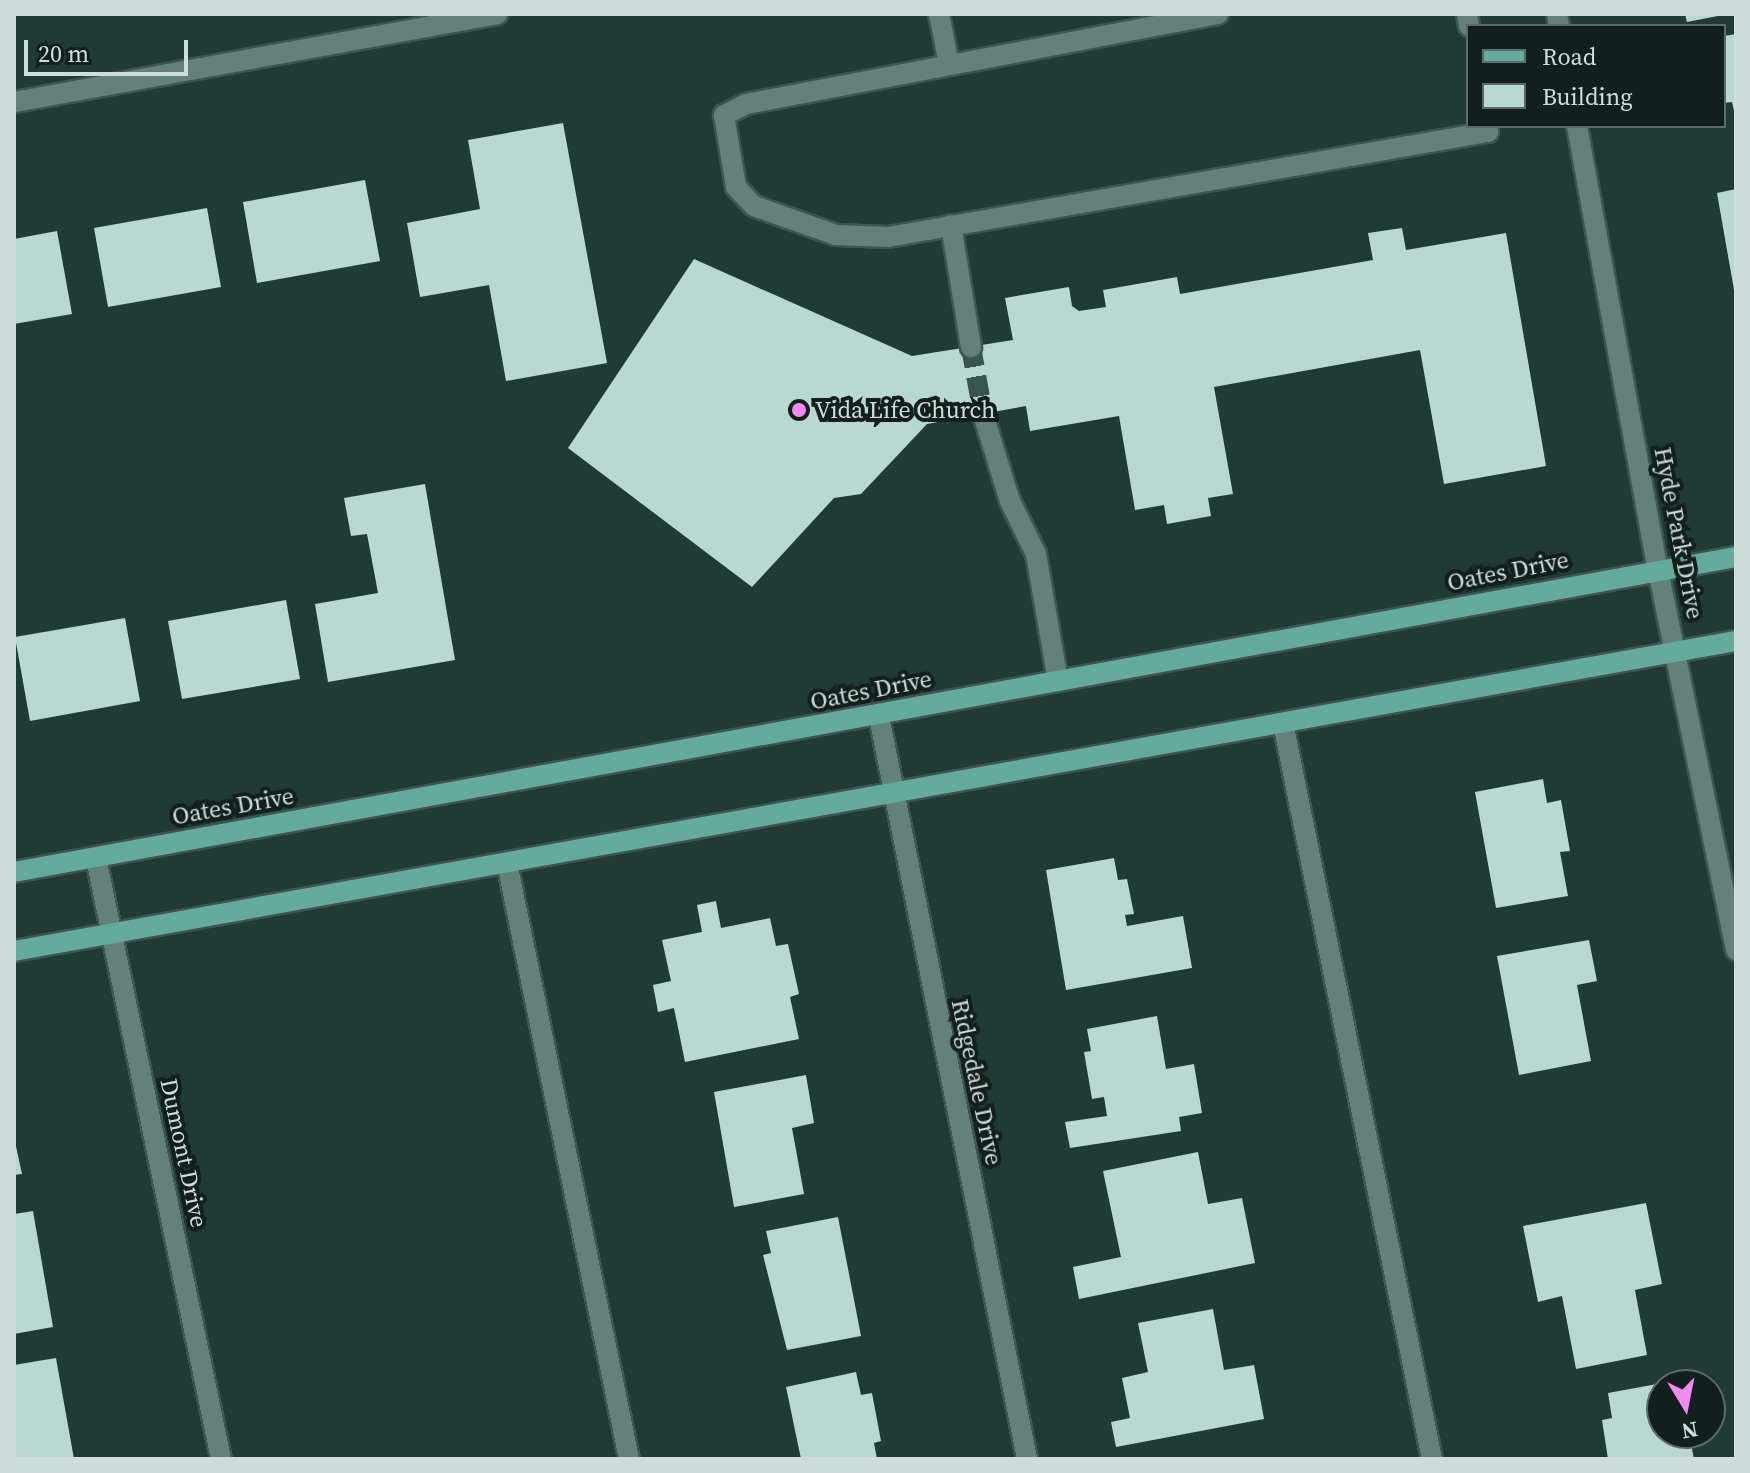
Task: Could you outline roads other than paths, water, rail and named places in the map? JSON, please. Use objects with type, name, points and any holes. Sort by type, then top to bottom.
[{"type":"main road","name":"Oates Drive","points":[[14,872],[1736,557]]},
{"type":"main road","points":[[14,951],[1736,641]]},
{"type":"street","points":[[14,102],[497,14]]},
{"type":"street","points":[[939,14],[949,64]]},
{"type":"street","points":[[1218,14],[746,104],[724,115],[736,187],[754,206],[836,235],[888,237],[1488,132],[1487,128]]},
{"type":"street","name":"Hyde Park Drive","points":[[1577,128],[1658,570],[1736,950]]},
{"type":"street","points":[[951,225],[971,347]]},
{"type":"street","points":[[983,414],[1010,501],[1036,554],[1058,681]]},
{"type":"street","name":"Ridgedale Drive","points":[[879,716],[892,794],[1027,1459]]},
{"type":"street","points":[[1283,723],[1432,1459]]},
{"type":"street","name":"Dumont Drive","points":[[96,858],[221,1459]]},
{"type":"street","points":[[507,863],[629,1459]]},
{"type":"tunnel","points":[[971,347],[983,414]]},
{"type":"place","name":"Vida Life Church","points":[[799,410]]}]
